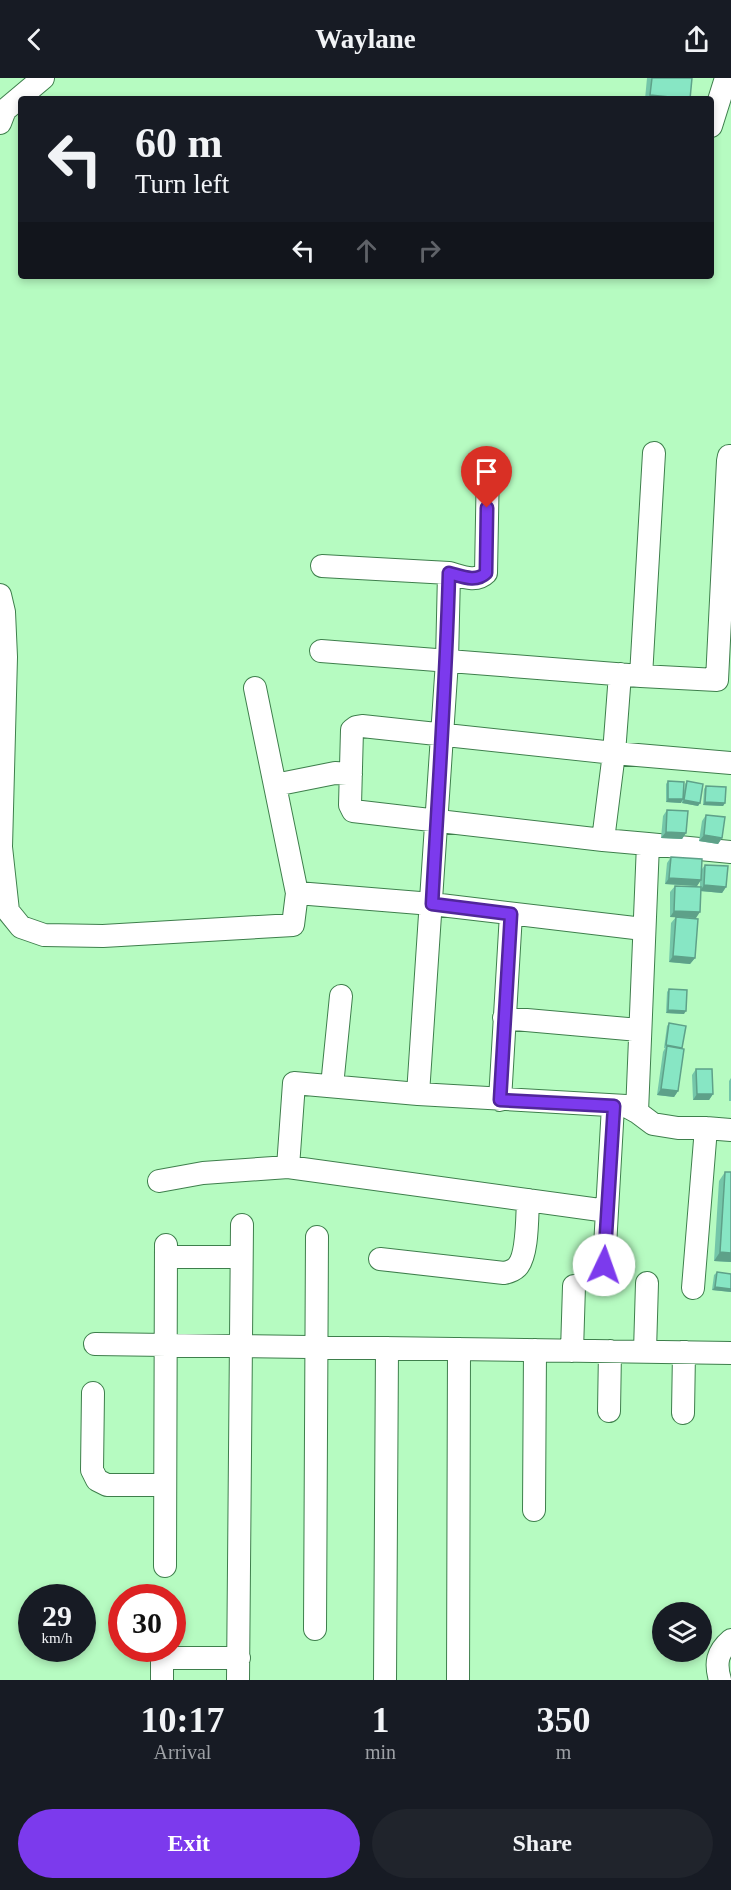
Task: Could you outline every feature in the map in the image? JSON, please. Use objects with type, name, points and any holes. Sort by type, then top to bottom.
[{"type":"street","points":[[22,96],[43,78]]},
{"type":"street","points":[[719,114],[726,78]]},
{"type":"street","points":[[0,123],[5,111],[18,100]]},
{"type":"street","points":[[603,840],[614,753],[630,675],[654,453]]},
{"type":"street","points":[[321,651],[724,680],[728,461],[731,456]]},
{"type":"street","points":[[322,566],[449,573],[477,579],[482,577],[486,573],[488,464]]},
{"type":"street","points":[[418,1094],[447,661],[449,573]]},
{"type":"street","points":[[0,595],[4,612],[6,657],[0,847],[8,911],[21,927],[44,935],[103,936],[293,925],[297,894],[255,688]]},
{"type":"street","points":[[731,763],[362,726],[352,730],[350,805],[353,811],[603,840],[731,852]]},
{"type":"street","points":[[275,785],[335,773],[351,774]]},
{"type":"street","points":[[637,1112],[648,844]]},
{"type":"street","points":[[297,894],[432,904],[643,929]]},
{"type":"street","points":[[500,1100],[511,914]]},
{"type":"street","points":[[332,1086],[341,996]]},
{"type":"street","points":[[504,1018],[639,1030]]},
{"type":"street","points":[[288,1167],[294,1083],[500,1100],[626,1106],[653,1124],[678,1128],[731,1130]]},
{"type":"street","points":[[604,1265],[614,1106]]},
{"type":"street","points":[[693,1288],[706,1128]]},
{"type":"street","points":[[159,1181],[203,1173],[288,1167],[607,1211]]},
{"type":"street","points":[[380,1259],[504,1273],[512,1271],[519,1265],[525,1246],[528,1200]]},
{"type":"street","points":[[162,1680],[162,1658],[238,1669],[242,1225]]},
{"type":"street","points":[[315,1629],[317,1237]]},
{"type":"street","points":[[165,1566],[166,1251],[241,1257]]},
{"type":"street","points":[[645,1352],[647,1283]]},
{"type":"street","points":[[572,1351],[574,1287]]},
{"type":"street","points":[[95,1344],[731,1353]]},
{"type":"street","points":[[385,1680],[387,1348]]},
{"type":"street","points":[[458,1680],[459,1349]]},
{"type":"street","points":[[534,1510],[535,1350]]},
{"type":"street","points":[[609,1411],[610,1351]]},
{"type":"street","points":[[683,1413],[684,1352]]},
{"type":"street","points":[[93,1393],[92,1470],[97,1480],[107,1485],[165,1485]]},
{"type":"street","points":[[720,1680],[716,1668],[718,1657],[723,1647],[731,1640]]},
{"type":"building","points":[[652,78],[692,78],[690,96],[650,95]]},
{"type":"building","points":[[668,781],[684,782],[683,799],[668,799]]},
{"type":"building","points":[[687,781],[703,784],[700,803],[684,800]]},
{"type":"building","points":[[706,786],[726,787],[725,803],[705,802]]},
{"type":"building","points":[[667,810],[688,811],[686,833],[666,832]]},
{"type":"building","points":[[706,815],[725,817],[722,838],[704,835]]},
{"type":"building","points":[[671,857],[702,859],[701,880],[669,878]]},
{"type":"building","points":[[705,865],[728,866],[726,887],[704,885]]},
{"type":"building","points":[[675,886],[701,887],[700,912],[674,911]]},
{"type":"building","points":[[676,917],[698,919],[695,958],[673,956]]},
{"type":"building","points":[[669,989],[687,990],[686,1011],[668,1010]]},
{"type":"building","points":[[669,1023],[686,1026],[682,1048],[666,1045]]},
{"type":"building","points":[[667,1046],[684,1049],[678,1091],[661,1089]]},
{"type":"building","points":[[696,1069],[712,1069],[713,1094],[697,1094]]},
{"type":"building","points":[[725,1172],[731,1172],[731,1253],[720,1252]]},
{"type":"building","points":[[717,1272],[731,1274],[731,1289],[715,1287]]},
{"type":"route","points":[[487,508],[486,573],[477,579],[449,573],[447,661],[432,904],[511,914],[500,1100],[614,1106],[604,1265]]}]
